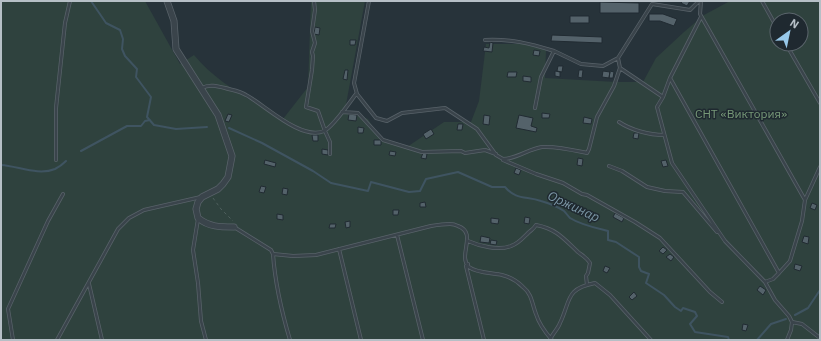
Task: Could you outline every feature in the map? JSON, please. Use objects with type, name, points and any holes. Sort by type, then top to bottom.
[{"type":"street","points":[[167,1],[174,21],[176,49],[218,115],[232,156],[228,177],[223,184],[202,197],[198,202],[196,209],[198,218],[205,224],[217,227],[235,226]]},
{"type":"lane","points":[[56,160],[56,108],[65,23],[70,1]]},
{"type":"lane","points":[[314,1],[315,10],[312,31],[314,43],[312,52],[312,70],[306,107],[318,111],[330,142],[330,154]]},
{"type":"lane","points":[[368,1],[354,83],[356,94],[376,118],[386,121],[402,113],[445,108],[477,129],[496,154]]},
{"type":"lane","points":[[700,1],[701,17],[805,200]]},
{"type":"lane","points":[[486,40],[504,39],[530,43],[581,64],[603,66],[618,58],[652,4],[690,10],[700,1]]},
{"type":"lane","points":[[762,1],[769,14]]},
{"type":"lane","points":[[701,17],[657,107],[672,163],[725,241]]},
{"type":"lane","points":[[535,108],[541,77],[554,52]]},
{"type":"lane","points":[[791,52],[820,103]]},
{"type":"lane","points":[[503,159],[520,156],[543,147],[587,153],[597,117],[614,86],[620,68],[618,58]]},
{"type":"lane","points":[[620,68],[663,96]]},
{"type":"lane","points":[[670,78],[779,273]]},
{"type":"lane","points":[[201,88],[208,85],[245,94],[301,130],[312,133],[325,131],[356,94]]},
{"type":"lane","points":[[342,112],[358,113],[383,140],[422,152],[461,151],[465,153],[485,150],[536,174],[570,186],[582,194],[587,195],[611,208],[660,238],[710,292],[722,302]]},
{"type":"lane","points":[[619,122],[624,126],[643,133],[664,135]]},
{"type":"lane","points":[[609,166],[622,171],[646,187],[662,191],[683,192],[725,241],[765,282],[775,300],[792,322],[792,330],[787,340]]},
{"type":"lane","points":[[765,282],[779,273],[790,261],[802,221],[805,200],[820,167]]},
{"type":"lane","points":[[13,340],[8,309],[48,221],[63,194]]},
{"type":"lane","points":[[57,340],[118,228],[129,218],[144,210],[202,197]]},
{"type":"lane","points":[[198,218],[193,250],[198,283],[201,321],[206,340]]},
{"type":"lane","points":[[273,254],[293,256],[316,255],[431,226],[451,224],[462,228],[467,234],[468,241],[466,261],[469,267],[478,271],[508,278],[524,287],[530,294],[539,323],[551,339],[560,324],[572,294],[576,289],[595,283],[610,294],[651,340]]},
{"type":"lane","points":[[468,241],[479,246],[503,248],[511,246],[523,239],[533,230],[536,225],[552,230],[564,237],[590,263],[586,276],[587,285]]},
{"type":"lane","points":[[235,226],[271,250],[273,254],[286,328],[290,340]]},
{"type":"lane","points":[[397,235],[423,340]]},
{"type":"lane","points":[[339,249],[361,340]]},
{"type":"lane","points":[[468,264],[466,266],[484,340]]},
{"type":"lane","points":[[89,283],[102,340]]},
{"type":"lane","points":[[792,322],[802,324],[820,338]]},
{"type":"path","points":[[213,191],[213,199],[235,226]]},
{"type":"green space","name":"СНТ «Виктория»","points":[[1,1],[145,1],[180,64],[194,55],[224,83],[283,119],[308,87],[311,1],[365,1],[345,110],[368,119],[378,136],[407,147],[444,122],[471,122],[479,101],[486,44],[523,44],[546,50],[545,78],[643,82],[656,58],[704,15],[730,1],[820,1],[820,340],[1,340]]},
{"type":"building","points":[[683,1],[690,1],[687,6],[681,3]]},
{"type":"building","points":[[600,2],[639,3],[639,13],[600,13]]},
{"type":"building","points":[[649,14],[663,14],[677,19],[674,26],[660,21],[649,21]]},
{"type":"building","points":[[570,16],[589,16],[589,23],[570,23]]},
{"type":"building","points":[[315,27],[320,28],[319,35],[314,34]]},
{"type":"building","points":[[552,35],[602,37],[602,43],[551,41]]},
{"type":"building","points":[[350,40],[356,40],[355,45],[350,45]]},
{"type":"building","points":[[490,42],[493,43],[492,52],[483,51],[484,47],[489,48]]},
{"type":"building","points":[[534,50],[540,51],[539,56],[533,55]]},
{"type":"building","points":[[558,66],[563,66],[562,72],[557,71]]},
{"type":"building","points":[[345,70],[348,70],[347,80],[343,79]]},
{"type":"building","points":[[579,70],[583,70],[582,78],[578,77]]},
{"type":"building","points":[[555,71],[560,72],[560,77],[555,76]]},
{"type":"building","points":[[603,71],[610,72],[609,78],[602,77]]},
{"type":"building","points":[[610,71],[614,72],[613,78],[609,78]]},
{"type":"building","points":[[508,72],[517,72],[516,77],[507,77]]},
{"type":"building","points":[[523,76],[531,77],[531,82],[523,81]]},
{"type":"building","points":[[542,113],[550,114],[549,118],[542,118]]},
{"type":"building","points":[[228,114],[232,115],[229,122],[225,121]]},
{"type":"building","points":[[349,114],[357,115],[356,121],[348,120]]},
{"type":"building","points":[[484,115],[490,116],[489,125],[483,124]]},
{"type":"building","points":[[519,115],[533,118],[531,126],[537,128],[536,132],[516,128]]},
{"type":"building","points":[[584,117],[592,119],[591,124],[583,123]]},
{"type":"building","points":[[458,124],[463,124],[462,130],[457,130]]},
{"type":"building","points":[[358,127],[364,128],[363,133],[358,133]]},
{"type":"building","points":[[431,129],[434,134],[426,139],[423,134]]},
{"type":"building","points":[[634,133],[639,133],[638,139],[633,138]]},
{"type":"building","points":[[312,135],[318,135],[318,141],[313,141]]},
{"type":"building","points":[[374,140],[381,140],[381,145],[374,145]]},
{"type":"building","points":[[322,149],[328,150],[328,155],[322,154]]},
{"type":"building","points":[[390,151],[396,152],[395,156],[389,155]]},
{"type":"building","points":[[423,153],[427,154],[426,159],[421,158]]},
{"type":"building","points":[[578,158],[583,159],[582,166],[577,165]]},
{"type":"building","points":[[265,160],[276,163],[275,167],[264,164]]},
{"type":"building","points":[[666,160],[668,166],[663,167],[661,161]]},
{"type":"building","points":[[516,168],[521,170],[519,175],[514,173]]},
{"type":"building","points":[[261,186],[266,187],[264,193],[259,192]]},
{"type":"building","points":[[283,188],[288,189],[287,195],[282,194]]},
{"type":"building","points":[[425,202],[426,207],[420,207],[420,203]]},
{"type":"building","points":[[812,203],[817,205],[815,210],[810,208]]},
{"type":"building","points":[[393,210],[399,210],[398,215],[393,215]]},
{"type":"building","points":[[615,213],[624,218],[622,222],[613,217]]},
{"type":"building","points":[[277,214],[283,215],[283,220],[277,219]]},
{"type":"building","points":[[525,217],[530,218],[529,224],[524,223]]},
{"type":"building","points":[[491,218],[499,219],[498,224],[491,223]]},
{"type":"building","points":[[350,221],[350,227],[346,228],[345,222]]},
{"type":"building","points":[[330,224],[336,224],[335,228],[329,228]]},
{"type":"building","points":[[481,236],[490,238],[489,243],[480,242]]},
{"type":"building","points":[[804,236],[809,237],[808,244],[802,242]]},
{"type":"building","points":[[491,240],[497,241],[496,245],[490,244]]},
{"type":"building","points":[[663,247],[667,250],[663,254],[659,251]]},
{"type":"building","points":[[670,254],[674,257],[671,261],[666,257]]},
{"type":"building","points":[[795,264],[802,266],[800,271],[794,269]]},
{"type":"building","points":[[605,266],[610,268],[607,273],[603,271]]},
{"type":"building","points":[[760,286],[766,290],[763,295],[757,290]]},
{"type":"building","points":[[634,292],[637,296],[632,300],[629,297]]},
{"type":"building","points":[[743,324],[748,325],[746,331],[742,330]]},
{"type":"waterway","points":[[91,1],[106,23],[120,30],[123,39],[122,49],[125,56],[137,69],[136,77],[151,97],[147,117],[154,125],[176,129],[207,127]]},
{"type":"waterway","points":[[81,151],[127,126],[141,126],[145,121],[150,120]]},
{"type":"waterway","name":"Оржинар","points":[[229,128],[262,143],[313,171],[331,183],[368,191],[371,182],[409,192],[420,191],[426,179],[458,172],[492,187],[505,187],[517,196],[536,199],[553,205],[564,211],[570,218],[579,223],[608,231],[608,240],[616,242],[639,257],[639,267],[641,271],[649,274],[646,283],[664,295],[681,311],[683,308],[695,312],[697,316],[690,324],[695,332],[728,337],[729,340]]},
{"type":"waterway","points":[[1,165],[35,171],[48,171],[55,169],[66,161]]},
{"type":"waterway","points":[[795,315],[808,308],[820,290]]},
{"type":"waterway","points":[[757,340],[771,324],[786,319]]}]
